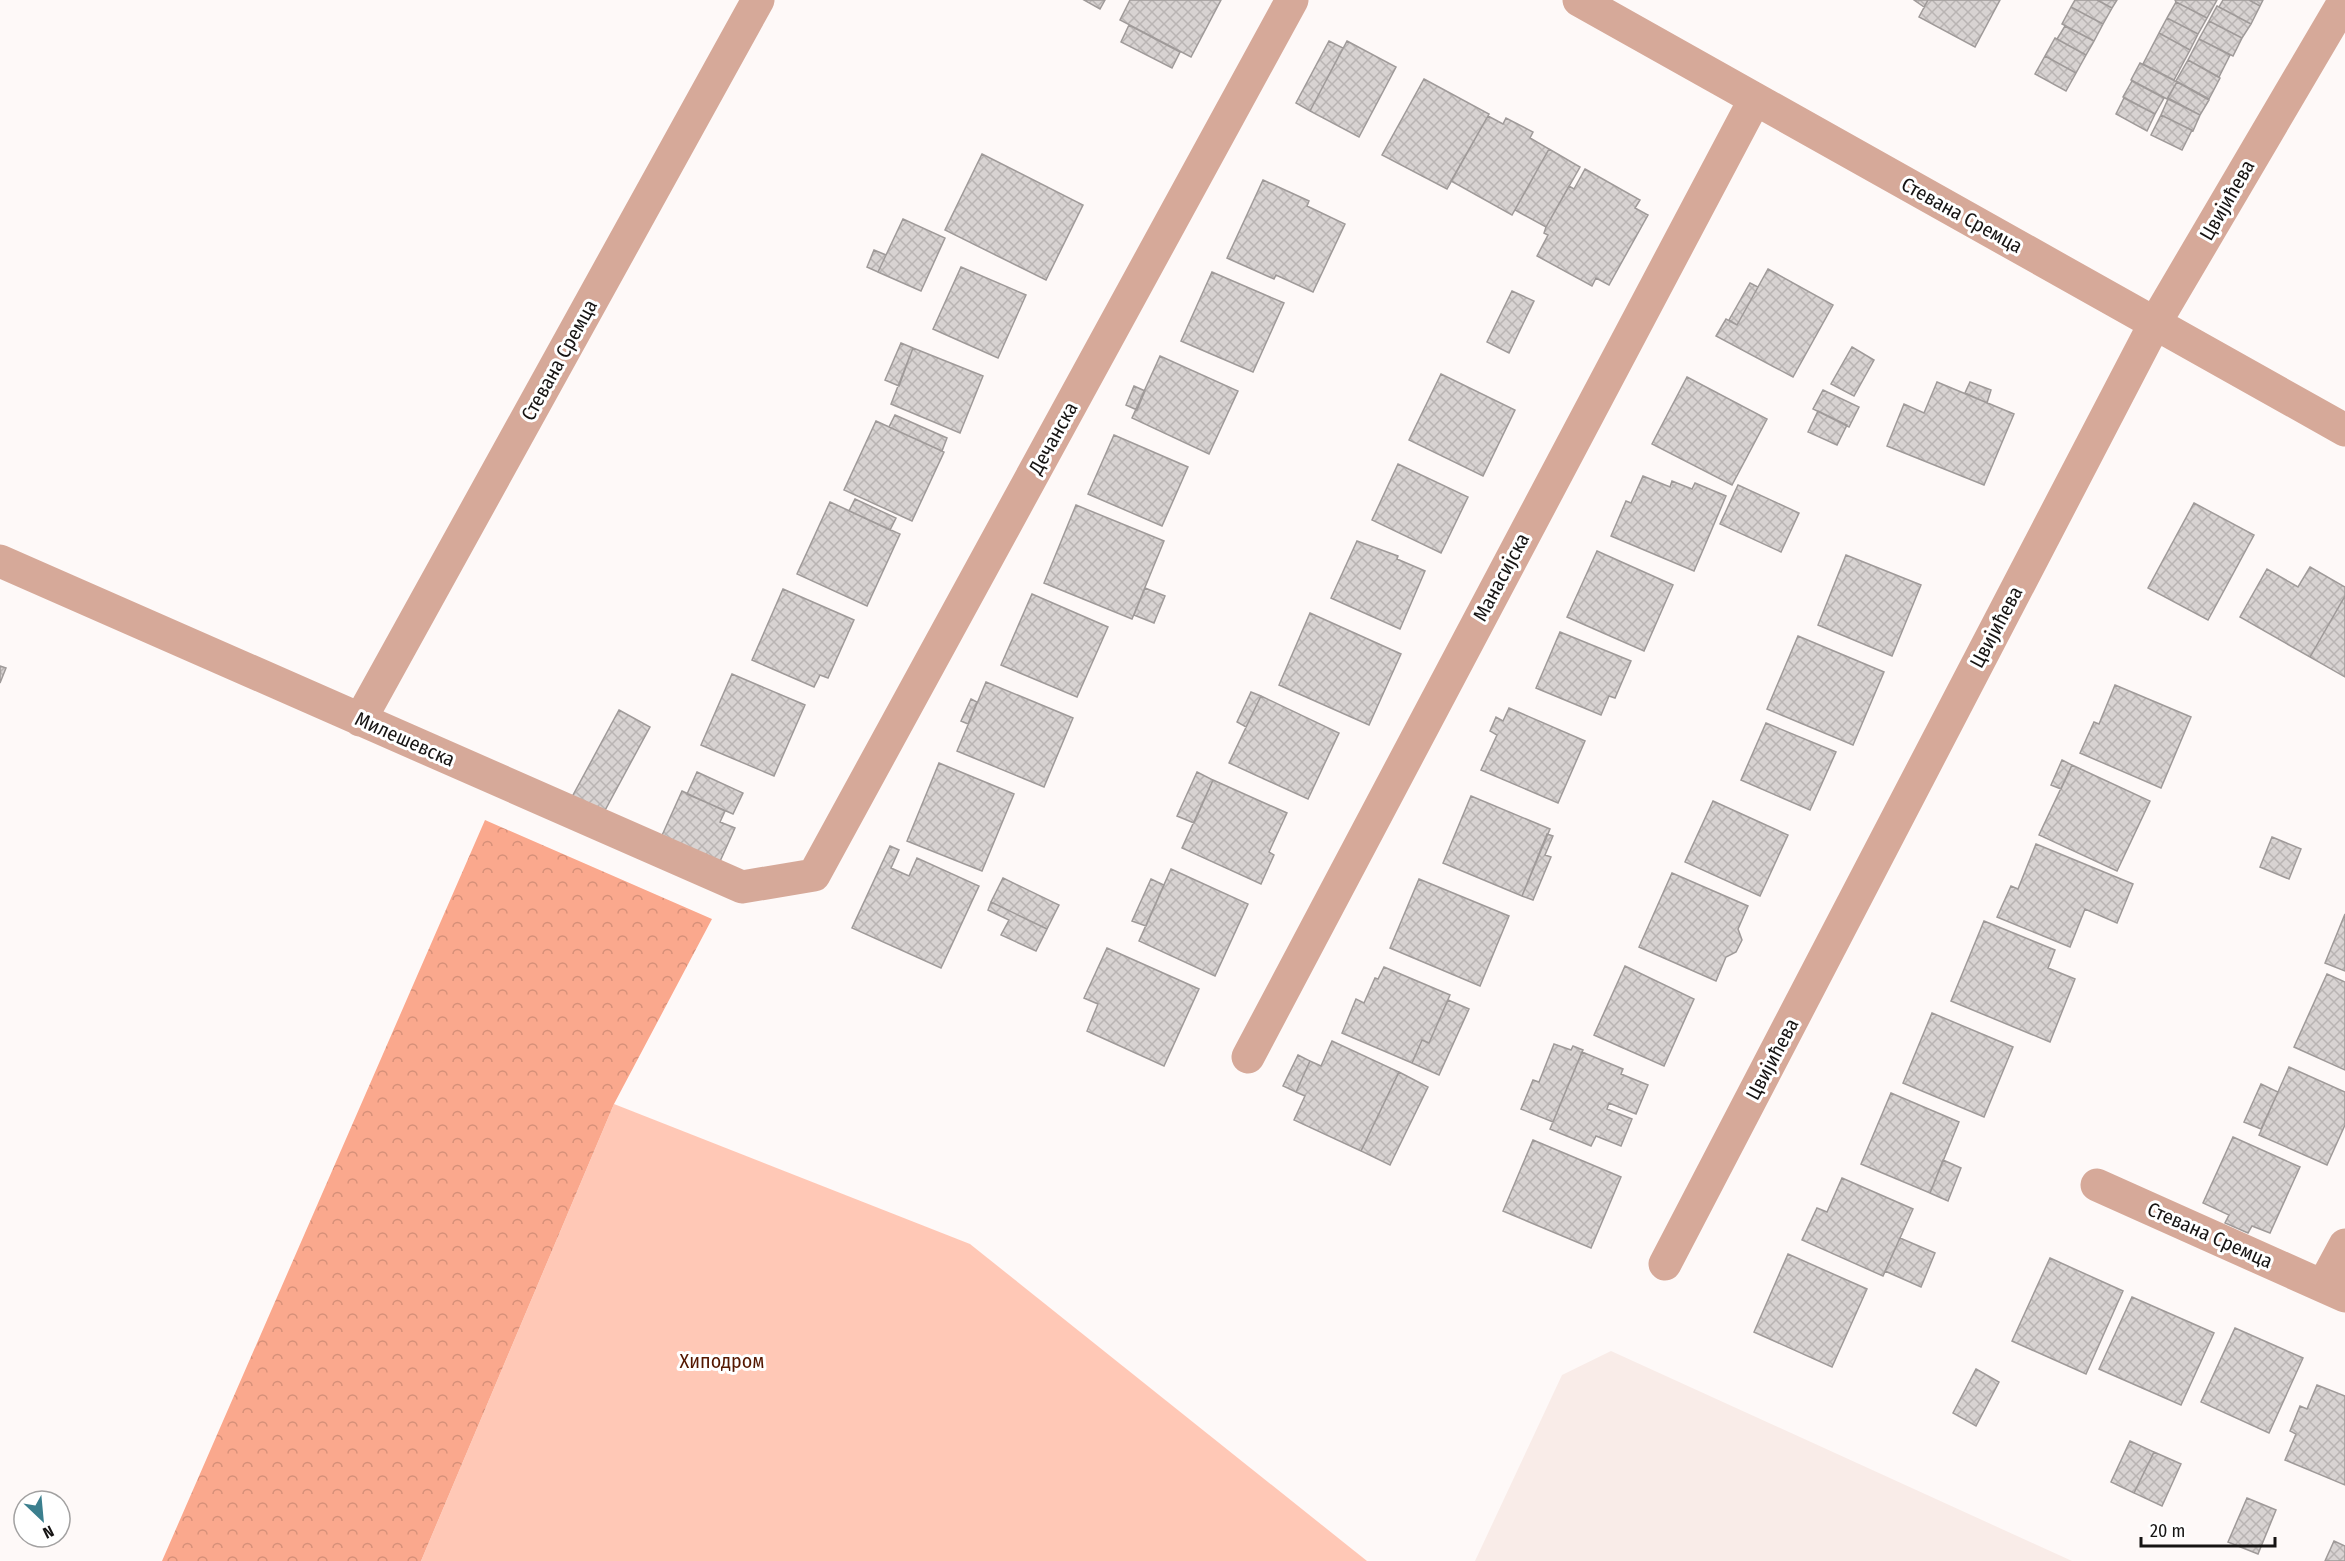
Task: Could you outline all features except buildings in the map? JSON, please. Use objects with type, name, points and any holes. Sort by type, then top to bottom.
[{"type":"street","name":"Стевана Сремца","points":[[360,720],[758,0]]},
{"type":"street","name":"Дечанска","points":[[814,875],[1292,0]]},
{"type":"street","name":"Стевана Сремца","points":[[1579,0],[2345,430]]},
{"type":"street","name":"Цвијићева","points":[[1665,1264],[2155,323],[2345,0]]},
{"type":"street","name":"Манасијска","points":[[1248,1057],[1755,99]]},
{"type":"street","name":"Милешевска","points":[[0,561],[742,887],[814,875]]},
{"type":"street","name":"Стевана Сремца","points":[[2097,1185],[2334,1291],[2345,1245]]},
{"type":"shaded area","points":[[1611,1351],[2072,1561],[1475,1561],[1562,1375]]},
{"type":"green space","points":[[485,820],[712,919],[614,1104],[421,1561],[162,1561]]},
{"type":"green space","name":"Хиподром","points":[[614,1104],[970,1244],[1367,1561],[421,1561]]}]
